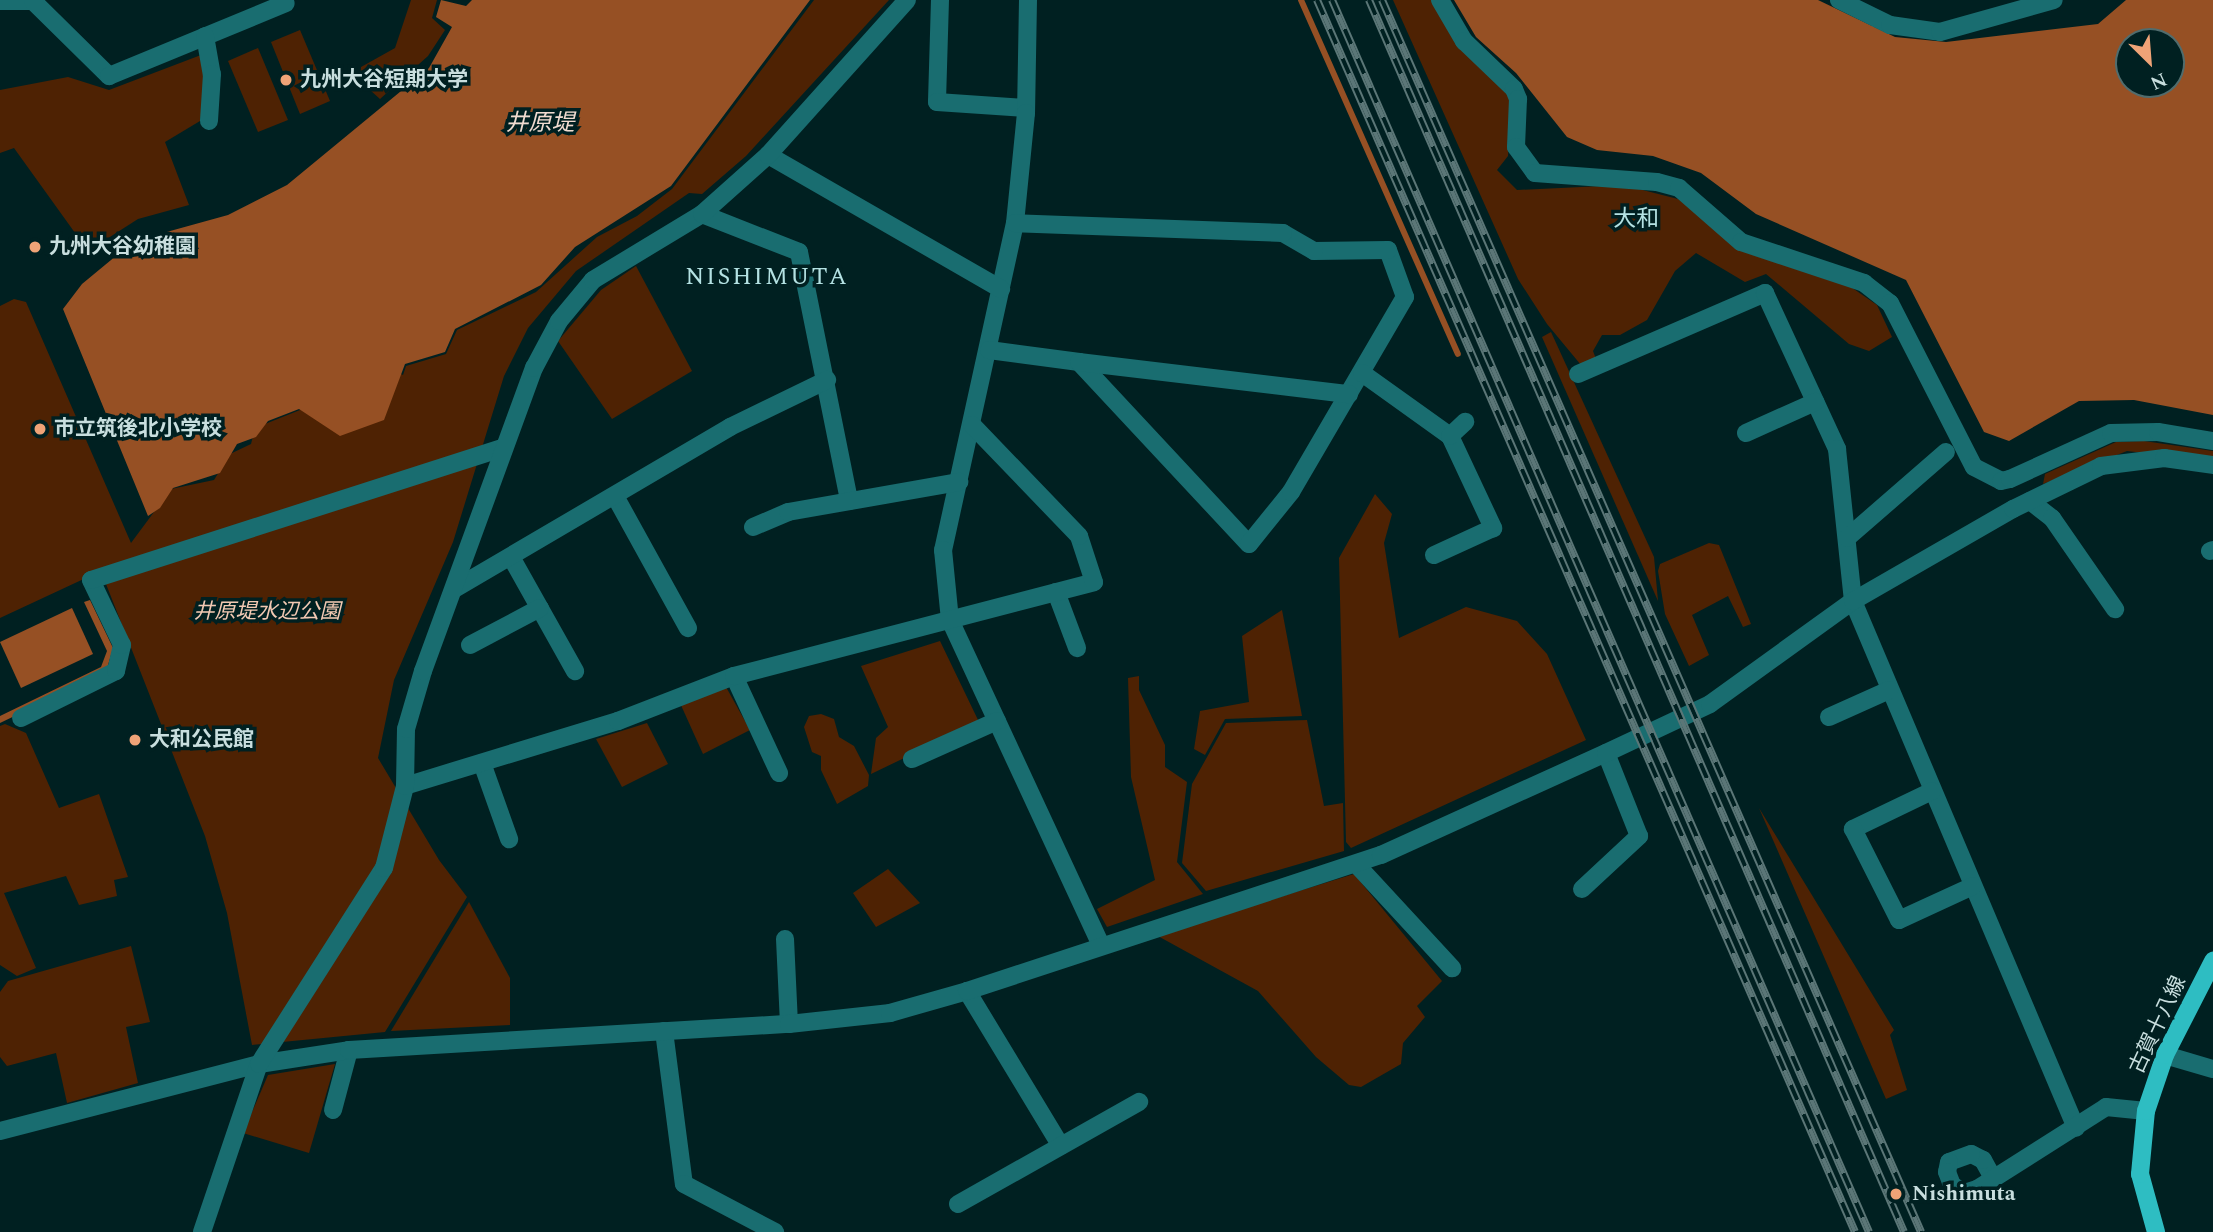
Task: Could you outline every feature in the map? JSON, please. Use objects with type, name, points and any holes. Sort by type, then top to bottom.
[{"type":"main road","name":"古賀十八線","points":[[2156,1232],[2140,1174],[2146,1111],[2165,1055],[2213,961]]},
{"type":"street","points":[[202,1232],[259,1065],[384,868],[405,786],[406,729],[423,671],[456,588],[503,448],[534,368],[559,321],[593,280],[702,214],[768,155],[907,0]]},
{"type":"street","points":[[940,0],[937,102],[1026,108]]},
{"type":"street","points":[[1028,0],[1026,108],[1015,223],[943,550],[950,620],[1101,946]]},
{"type":"street","points":[[1440,0],[1464,41],[1514,89],[1518,99],[1516,147],[1535,173],[1657,182],[1679,188],[1741,242],[1864,284],[1890,303],[1975,467],[2001,481],[2010,479],[2111,433],[2158,432],[2213,440]]},
{"type":"street","points":[[1839,0],[1890,24],[1940,32],[2054,0]]},
{"type":"street","points":[[0,1],[33,1],[109,76],[286,3]]},
{"type":"street","points":[[205,36],[212,74],[209,121]]},
{"type":"street","points":[[768,155],[1001,289]]},
{"type":"street","points":[[702,214],[799,252],[827,380],[849,501]]},
{"type":"street","points":[[1015,223],[1283,233],[1314,251],[1388,250],[1405,297],[1291,492],[1249,544],[1079,362]]},
{"type":"street","points":[[1578,374],[1760,292],[1765,293],[1837,449],[1853,601],[2076,1128]]},
{"type":"street","points":[[989,350],[1349,394]]},
{"type":"street","points":[[1362,373],[1450,436],[1493,528],[1434,555]]},
{"type":"street","points":[[456,588],[730,427],[827,380]]},
{"type":"street","points":[[1746,433],[1815,402]]},
{"type":"street","points":[[1450,436],[1465,422]]},
{"type":"street","points":[[405,786],[618,721],[734,676],[1094,582],[1079,536],[972,425]]},
{"type":"street","points":[[21,718],[116,671],[122,645],[91,580],[503,448]]},
{"type":"street","points":[[1847,538],[1946,452]]},
{"type":"street","points":[[0,1131],[259,1065],[349,1050],[789,1024],[890,1013],[967,991],[1356,864],[1606,753],[1710,704],[1853,601],[2030,501],[2101,466],[2164,457],[2213,466]]},
{"type":"street","points":[[753,527],[788,512],[959,482]]},
{"type":"street","points":[[615,496],[688,628]]},
{"type":"street","points":[[2030,501],[2052,517],[2115,609]]},
{"type":"street","points":[[511,557],[575,671]]},
{"type":"street","points":[[1056,592],[1077,648]]},
{"type":"street","points":[[470,645],[540,608]]},
{"type":"street","points":[[734,676],[779,773]]},
{"type":"street","points":[[1829,717],[1889,690]]},
{"type":"street","points":[[912,759],[997,721]]},
{"type":"street","points":[[1582,889],[1639,836],[1606,753]]},
{"type":"street","points":[[482,763],[509,839]]},
{"type":"street","points":[[1932,791],[1853,829],[1899,920],[1973,886]]},
{"type":"street","points":[[1356,864],[1452,968]]},
{"type":"street","points":[[785,939],[789,1024]]},
{"type":"street","points":[[967,991],[1061,1146]]},
{"type":"street","points":[[664,1031],[684,1184],[775,1232]]},
{"type":"street","points":[[333,1110],[349,1050]]},
{"type":"street","points":[[2165,1055],[2213,1069]]},
{"type":"street","points":[[958,1204],[1139,1102]]},
{"type":"street","points":[[1993,1178],[2106,1107],[2146,1111]]},
{"type":"green space","points":[[411,0],[437,0],[432,18],[445,30],[428,56],[380,99],[360,81],[361,67],[395,48]]},
{"type":"green space","name":"井原堤水辺公園","points":[[814,0],[889,0],[746,156],[702,194],[689,193],[576,271],[528,328],[504,376],[453,542],[394,680],[378,758],[439,860],[467,897],[385,1032],[252,1045],[227,913],[205,836],[106,584],[118,563],[0,618],[0,306],[14,299],[26,302],[131,543],[171,489],[214,480],[230,454],[251,444],[255,428],[300,410],[318,379],[374,360],[403,375],[406,366],[446,354],[457,330],[536,292],[597,237],[637,216],[672,189]]},
{"type":"green space","points":[[1393,0],[1434,0],[1512,99],[1508,156],[1497,170],[1517,190],[1623,185],[1678,199],[1715,225],[1848,285],[1877,305],[1892,337],[1869,351],[1849,344],[1766,274],[1745,282],[1696,253],[1675,271],[1647,320],[1620,335],[1602,335],[1593,351],[1596,359],[1581,365],[1547,324],[1518,279]]},
{"type":"green space","points":[[300,30],[330,101],[300,114],[271,42]]},
{"type":"green space","points":[[258,48],[288,120],[258,132],[228,61]]},
{"type":"green space","points":[[201,55],[209,75],[200,121],[165,142],[189,205],[138,219],[88,251],[14,148],[0,153],[0,90],[68,77],[109,90]]},
{"type":"green space","points":[[636,266],[692,371],[612,419],[558,341],[601,290]]},
{"type":"green space","points":[[1551,332],[1654,557],[1658,601],[1542,337]]},
{"type":"green space","points":[[2144,441],[2213,451],[2213,461],[2127,451],[2043,484],[2045,474],[2116,442]]},
{"type":"green space","points":[[1375,494],[1392,514],[1384,543],[1399,638],[1466,607],[1517,621],[1547,654],[1586,740],[1351,848],[1346,842],[1339,558]]},
{"type":"green space","points":[[1709,543],[1719,545],[1751,624],[1743,627],[1728,596],[1692,615],[1709,655],[1689,666],[1665,614],[1658,571],[1660,564]]},
{"type":"green space","points":[[1282,610],[1302,716],[1225,719],[1205,755],[1194,749],[1200,711],[1249,702],[1242,636]]},
{"type":"green space","points":[[940,641],[979,722],[871,774],[876,738],[888,727],[861,666]]},
{"type":"green space","points":[[1139,676],[1139,690],[1165,745],[1165,767],[1187,782],[1177,862],[1203,894],[1107,927],[1097,909],[1155,880],[1131,777],[1128,678]]},
{"type":"green space","points":[[726,687],[750,730],[703,754],[680,703]]},
{"type":"green space","points":[[821,714],[834,719],[839,737],[854,746],[869,775],[868,786],[837,804],[821,770],[821,756],[812,752],[804,727],[809,716]]},
{"type":"green space","points":[[1307,720],[1324,806],[1343,803],[1344,851],[1206,891],[1182,863],[1192,784],[1226,723]]},
{"type":"green space","points":[[647,723],[668,764],[622,787],[596,739]]},
{"type":"green space","points":[[5,724],[26,733],[59,808],[99,794],[128,877],[114,880],[117,896],[79,905],[66,876],[4,893],[36,968],[17,976],[0,965],[0,726]]},
{"type":"green space","points":[[1759,808],[1894,1030],[1890,1035],[1907,1090],[1886,1099]]},
{"type":"green space","points":[[888,869],[920,903],[876,927],[853,893]]},
{"type":"green space","points":[[1354,874],[1442,981],[1417,1006],[1425,1017],[1403,1043],[1401,1064],[1361,1087],[1349,1085],[1316,1057],[1258,991],[1156,935]]},
{"type":"green space","points":[[469,902],[510,978],[510,1025],[391,1031]]},
{"type":"green space","points":[[131,946],[150,1022],[126,1027],[138,1083],[67,1103],[56,1053],[7,1066],[0,1057],[0,992],[8,981]]},
{"type":"green space","points":[[335,1064],[309,1153],[243,1133],[268,1075]]},
{"type":"water","name":"井原堤","points":[[441,0],[466,6],[472,0],[810,0],[671,186],[575,247],[541,285],[455,329],[445,352],[405,364],[384,420],[340,436],[299,409],[268,421],[256,437],[237,444],[220,473],[173,488],[160,508],[148,516],[63,309],[82,284],[134,241],[228,215],[287,185],[429,68],[452,27],[436,17]]},
{"type":"water","points":[[1454,0],[1818,0],[1895,37],[1946,42],[2098,24],[2126,0],[2213,0],[2213,415],[2134,400],[2079,401],[2009,441],[1984,432],[1906,280],[1756,214],[1701,173],[1653,156],[1597,150],[1567,137],[1516,73],[1476,37]]},
{"type":"water","points":[[90,600],[113,648],[106,672],[0,723],[0,716],[101,667],[107,651],[84,602]]},
{"type":"water","points":[[72,608],[93,654],[21,688],[0,642]]},
{"type":"waterway","points":[[1301,0],[1458,354]]},
{"type":"railway","points":[[1317,0],[1855,1232]]},
{"type":"railway","points":[[1332,0],[1869,1232]]},
{"type":"railway","points":[[1369,0],[1904,1232]]},
{"type":"railway","points":[[1382,0],[1921,1232]]},
{"type":"place","name":"九州大谷短期大学","points":[[286,80]]},
{"type":"place","name":"九州大谷幼稚園","points":[[35,247]]},
{"type":"place","name":"市立筑後北小学校","points":[[40,429]]},
{"type":"place","name":"大和公民館","points":[[135,740]]},
{"type":"place","name":"Nishimuta","points":[[1896,1194]]},
{"type":"district","name":"大和","points":[[1636,220]]},
{"type":"district","name":"NISHIMUTA","points":[[767,278]]}]
